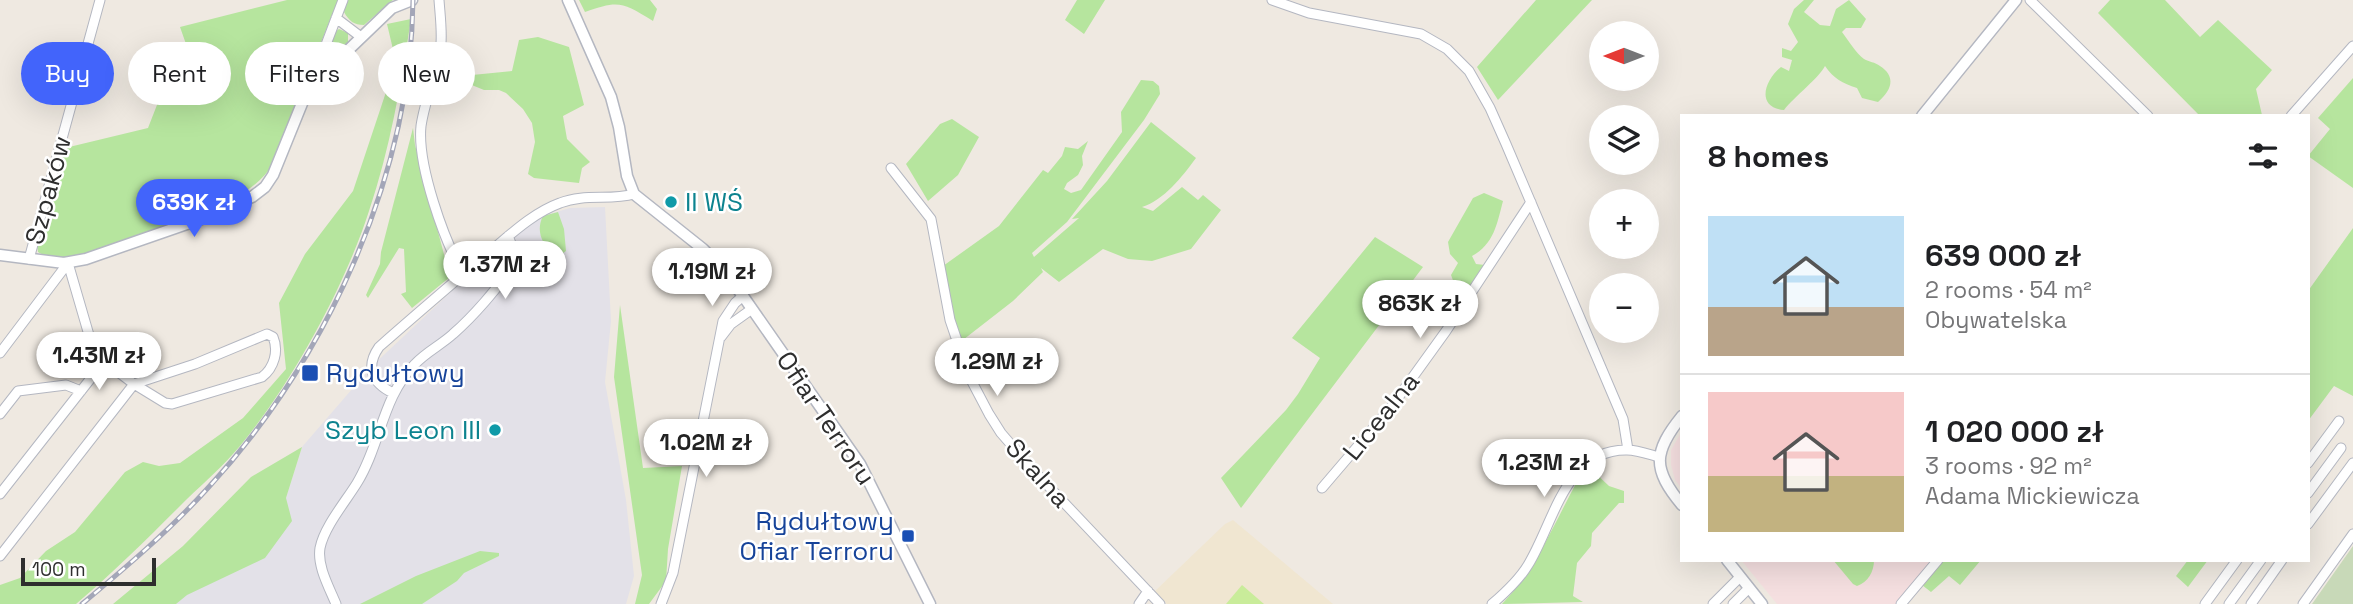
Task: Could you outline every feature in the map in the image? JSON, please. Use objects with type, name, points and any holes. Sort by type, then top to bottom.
[{"type":"street","name":"Szpaków","points":[[29,259],[100,0]]},
{"type":"street","points":[[327,42],[343,0]]},
{"type":"street","points":[[356,42],[392,8],[412,0]]},
{"type":"street","points":[[439,0],[441,40],[422,125],[421,143],[431,189],[453,256],[464,274]]},
{"type":"street","points":[[393,393],[374,379],[370,368],[373,355],[508,236],[547,208],[564,201],[587,196],[622,197],[634,194],[627,176],[612,101],[568,0]]},
{"type":"street","points":[[1272,0],[1309,13],[1421,34],[1447,49],[1469,71],[1490,107],[1623,419],[1628,450]]},
{"type":"street","points":[[1924,114],[2016,0]]},
{"type":"street","points":[[2030,0],[2146,114]]},
{"type":"street","points":[[336,18],[361,37]]},
{"type":"street","points":[[2293,114],[2353,46]]},
{"type":"street","points":[[0,255],[68,263],[86,259],[204,218],[252,197],[265,187],[273,175],[303,105]]},
{"type":"street","name":"Skalna","points":[[891,168],[931,219],[950,320],[969,376],[989,414],[1001,433],[1035,472],[1160,604]]},
{"type":"street","name":"Ofiar Terroru","points":[[634,194],[703,249],[743,296],[860,464],[930,604]]},
{"type":"street","name":"Licealna","points":[[1322,488],[1392,406],[1446,331],[1531,202]]},
{"type":"street","points":[[336,604],[321,566],[320,549],[326,533],[369,461],[393,393],[416,362],[471,317],[514,266],[515,247],[508,236]]},
{"type":"street","points":[[0,353],[68,263]]},
{"type":"street","points":[[0,494],[95,373],[98,363],[68,263]]},
{"type":"street","points":[[661,604],[673,573],[725,315],[743,296]]},
{"type":"street","points":[[718,342],[731,324],[752,309]]},
{"type":"street","points":[[0,556],[134,384],[195,364],[267,334],[275,341],[273,363],[267,374],[172,404],[134,384],[109,365],[98,363]]},
{"type":"street","points":[[0,414],[18,391],[66,385],[81,391]]},
{"type":"street","points":[[1680,419],[1661,445],[1659,457],[1661,475],[1680,502]]},
{"type":"street","points":[[2310,460],[2339,421]]},
{"type":"street","points":[[2310,489],[2341,448]]},
{"type":"street","points":[[1492,604],[1512,587],[1529,563],[1569,482],[1580,468],[1608,453],[1628,450],[1659,457]]},
{"type":"street","points":[[2310,521],[2353,463]]},
{"type":"street","points":[[2303,604],[2353,534]]},
{"type":"street","points":[[1729,562],[1762,604]]},
{"type":"street","points":[[1901,604],[1936,562]]},
{"type":"street","points":[[2205,604],[2236,562]]},
{"type":"street","points":[[2229,604],[2260,562]]},
{"type":"street","points":[[2251,604],[2281,562]]},
{"type":"street","points":[[1713,604],[1740,577]]},
{"type":"street","points":[[1733,604],[1749,588]]},
{"type":"street","points":[[1139,604],[1148,591]]},
{"type":"shaded area","points":[[605,207],[611,321],[605,382],[626,500],[634,576],[626,604],[176,604],[286,498],[302,447],[372,366],[452,291],[539,217],[570,208]]},
{"type":"shaded area","points":[[1680,434],[1680,486],[1675,480],[1671,465],[1671,450]]},
{"type":"shaded area","points":[[1233,520],[1333,604],[1167,604],[1154,592],[1225,524]]},
{"type":"shaded area","points":[[1743,562],[1932,562],[1896,604],[1777,604]]},
{"type":"green space","points":[[287,0],[338,0],[321,42],[245,42],[245,105],[296,105],[272,165],[258,182],[237,197],[211,210],[151,234],[72,258],[55,258],[38,252],[37,245],[65,148],[148,128],[157,105],[231,105],[231,42],[185,42],[180,27]]},
{"type":"green space","points":[[347,0],[393,0],[364,25],[355,23],[346,15],[344,12]]},
{"type":"green space","points":[[579,0],[650,0],[657,9],[653,21],[620,5],[585,12]]},
{"type":"green space","points":[[1077,0],[1105,0],[1084,34],[1065,20]]},
{"type":"green space","points":[[1536,0],[1592,0],[1498,100],[1477,67]]},
{"type":"green space","points":[[1804,0],[1814,0],[1804,12],[1820,25],[1830,26],[1836,9],[1849,0],[1866,19],[1861,28],[1846,28],[1842,32],[1861,56],[1889,75],[1889,89],[1878,102],[1862,98],[1857,88],[1839,80],[1825,66],[1784,110],[1769,104],[1766,99],[1767,86],[1775,72],[1781,67],[1789,71],[1792,60],[1782,57],[1782,48],[1791,51],[1798,42],[1788,24],[1794,9]]},
{"type":"green space","points":[[2110,0],[2165,0],[2200,37],[2218,20],[2272,70],[2256,89],[2262,114],[2198,114],[2098,13]]},
{"type":"green space","points":[[411,19],[407,42],[391,42],[387,24]]},
{"type":"green space","points":[[339,29],[348,33],[348,42],[331,42]]},
{"type":"green space","points":[[538,37],[569,47],[584,105],[563,116],[567,139],[590,162],[582,168],[579,183],[534,178],[528,174],[535,142],[532,123],[523,109],[506,93],[475,86],[475,75],[512,71],[519,40]]},
{"type":"green space","points":[[2353,78],[2353,188],[2310,157],[2310,154],[2330,129],[2318,118]]},
{"type":"green space","points":[[1141,80],[1153,81],[1159,86],[1160,94],[1144,120],[1067,222],[1032,253],[1034,257],[1079,218],[1072,219],[1107,181],[1151,122],[1196,158],[1165,193],[1142,207],[1153,211],[1182,187],[1198,200],[1203,195],[1221,210],[1191,249],[1152,261],[1128,259],[1103,249],[1059,282],[1041,268],[1043,272],[1013,301],[959,343],[943,266],[999,226],[1043,170],[1048,173],[1062,156],[1065,147],[1078,149],[1088,141],[1078,175],[1067,183],[1064,189],[1071,193],[1081,190],[1122,132],[1121,112]]},
{"type":"green space","points":[[382,105],[396,105],[376,188],[346,271],[315,334],[279,394],[240,446],[119,566],[76,604],[0,604],[0,585],[20,578],[46,551],[75,532],[125,472],[143,462],[159,466],[180,463],[243,418],[286,369],[279,303],[305,254],[353,191]]},
{"type":"green space","points":[[952,119],[979,137],[958,175],[928,201],[906,164],[940,124]]},
{"type":"green space","points":[[413,128],[415,145],[450,277],[412,308],[401,294],[406,292],[404,249],[399,248],[368,298],[366,295],[380,264]]},
{"type":"green space","points":[[1484,193],[1503,201],[1490,239],[1472,256],[1476,264],[1485,265],[1465,296],[1457,291],[1451,275],[1458,263],[1450,254],[1448,242],[1473,198]]},
{"type":"green space","points":[[558,212],[564,229],[566,251],[554,257],[544,243],[540,227],[543,216]]},
{"type":"green space","points":[[2353,228],[2353,396],[2334,386],[2310,418],[2310,288]]},
{"type":"green space","points":[[1375,237],[1423,267],[1241,508],[1221,478],[1298,394],[1320,358],[1292,338]]},
{"type":"green space","points":[[620,305],[643,468],[682,466],[668,549],[666,581],[649,604],[635,604],[642,575],[614,377]]},
{"type":"green space","points":[[302,447],[286,498],[292,521],[265,558],[187,595],[176,604],[113,604],[183,546],[251,477]]},
{"type":"green space","points":[[1592,470],[1609,486],[1624,491],[1624,503],[1619,503],[1592,533],[1591,546],[1577,563],[1573,596],[1583,602],[1502,604],[1545,544],[1579,478],[1585,471]]},
{"type":"green space","points":[[2353,546],[2353,604],[2312,604]]},
{"type":"green space","points":[[480,551],[499,553],[499,556],[464,573],[457,581],[422,604],[360,604],[416,576]]},
{"type":"green space","points":[[1835,562],[1874,562],[1870,576],[1857,586]]},
{"type":"green space","points":[[1939,562],[1979,562],[1960,585],[1949,576],[1931,592],[1922,585]]},
{"type":"green space","points":[[2186,562],[2207,562],[2188,587],[2176,576]]},
{"type":"green space","points":[[1242,585],[1264,604],[1226,604]]},
{"type":"railway","points":[[82,604],[162,534],[207,489],[250,438],[289,383],[324,324],[354,262],[378,198],[397,133],[408,67],[413,0]]},
{"type":"place","name":"II WŚ","points":[[671,202]]},
{"type":"place","name":"Rydułtowy","points":[[310,373]]},
{"type":"place","name":"Szyb Leon III","points":[[495,430]]},
{"type":"place","name":"Rydułtowy Ofiar Terroru","points":[[908,536]]}]
